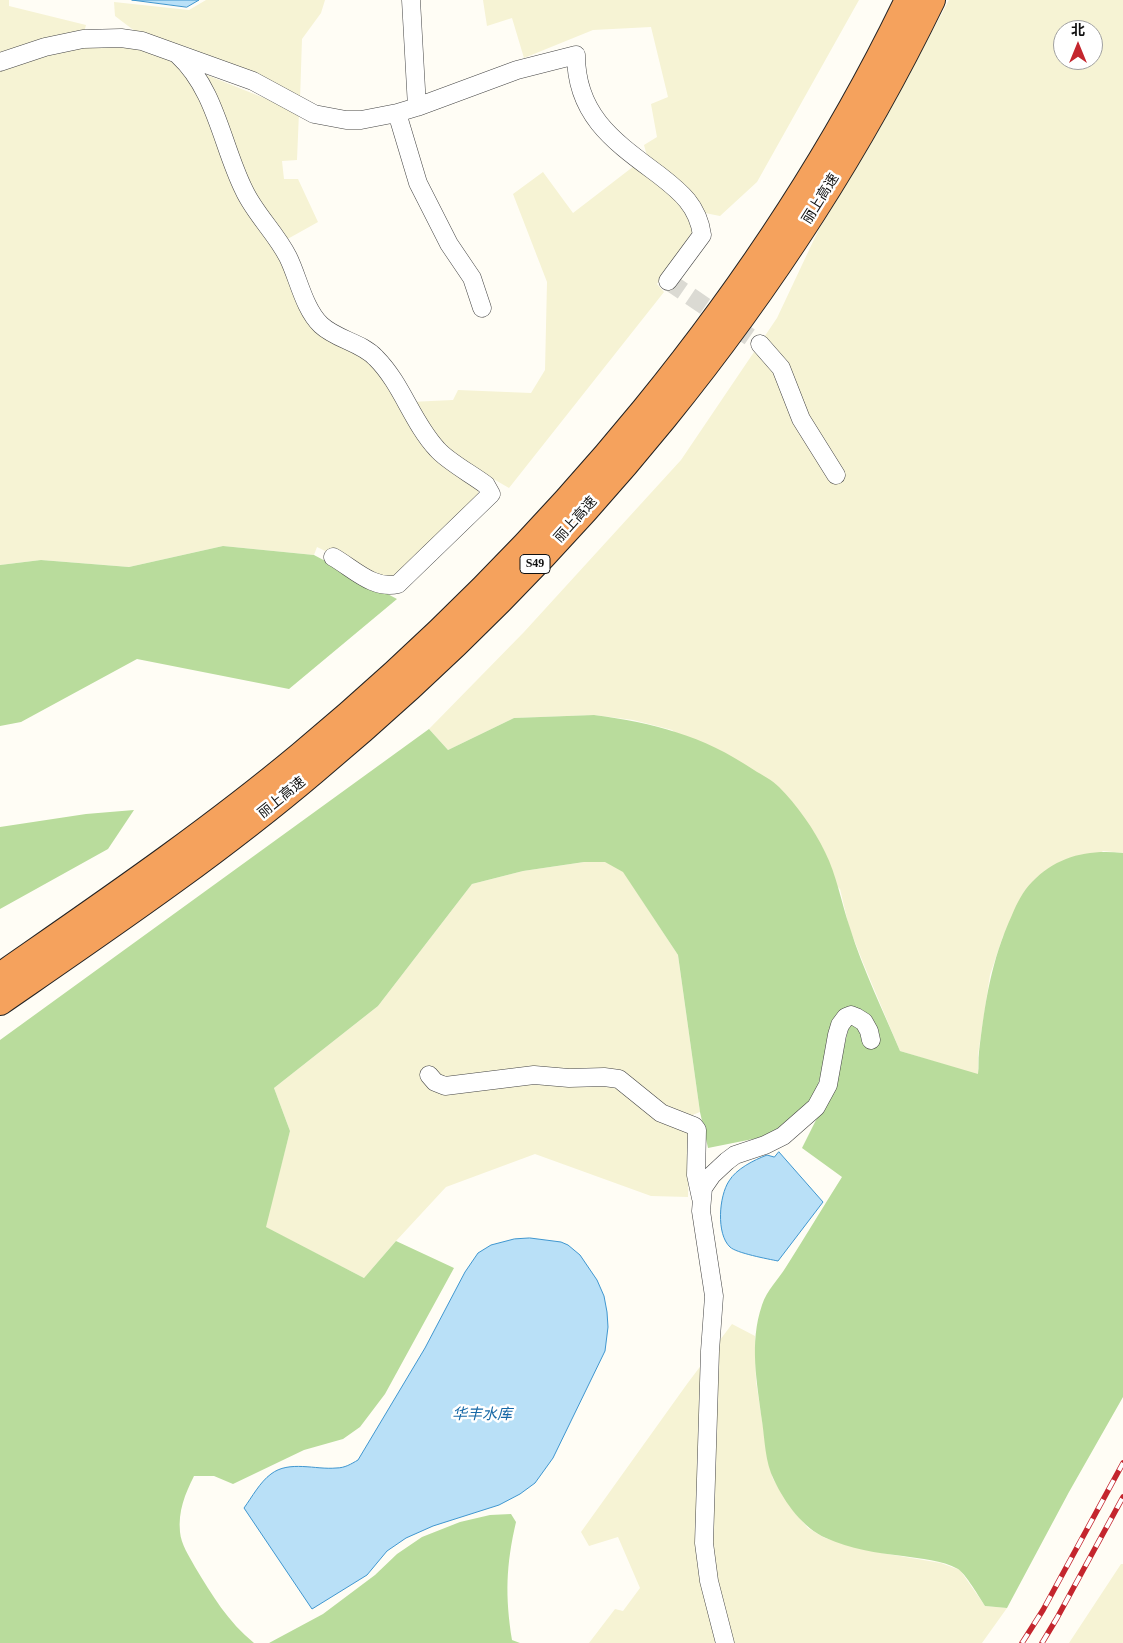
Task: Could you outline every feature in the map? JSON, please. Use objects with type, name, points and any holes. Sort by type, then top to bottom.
[{"type":"highway","name":"丽上高速","points":[[0,976],[191,842],[300,756],[353,711],[454,616],[551,516],[603,457],[684,359],[764,250],[836,136],[869,77],[908,0]]},
{"type":"highway","name":"丽上高速","points":[[0,1002],[204,859],[314,772],[463,637],[567,531],[658,426],[742,318],[781,262],[854,146],[932,0]]},
{"type":"street","points":[[411,0],[417,107]]},
{"type":"street","points":[[0,62],[64,42],[98,38],[122,38],[142,41],[253,81],[319,115],[346,120],[361,120],[417,107],[517,70],[576,55],[577,76],[580,88],[599,124],[619,145],[680,191],[698,216],[702,235],[668,281]]},
{"type":"street","points":[[176,53],[194,72],[202,85],[244,191],[288,256],[307,303],[317,320],[328,330],[355,343],[376,357],[396,382],[413,416],[438,450],[486,485],[491,494],[398,584],[386,586],[371,581],[333,557]]},
{"type":"street","points":[[397,113],[418,183],[449,244],[472,278],[482,308]]},
{"type":"street","points":[[760,344],[780,368],[801,419],[836,474]]},
{"type":"street","points":[[725,1643],[709,1581],[704,1543],[710,1351],[714,1296],[701,1211],[703,1188],[712,1174],[727,1161],[736,1155],[765,1145],[783,1136],[816,1108],[828,1085],[837,1035],[840,1025],[846,1017],[856,1017],[864,1022],[869,1030],[871,1040]]},
{"type":"street","points":[[429,1075],[436,1082],[444,1086],[534,1075],[618,1079],[661,1113],[694,1126],[697,1130],[696,1175],[701,1198]]},
{"type":"shaded area","points":[[0,0],[9,0],[9,6],[86,25],[83,36],[0,54]]},
{"type":"shaded area","points":[[206,0],[325,0],[321,13],[302,39],[300,100],[190,48],[136,32],[115,16],[114,2],[189,10]]},
{"type":"shaded area","points":[[483,0],[859,0],[757,182],[720,216],[705,213],[657,284],[664,292],[509,488],[457,458],[430,432],[410,402],[453,400],[458,390],[531,393],[545,370],[547,282],[513,194],[543,172],[573,213],[647,156],[644,145],[657,137],[651,104],[668,97],[651,27],[593,30],[524,58],[512,18],[487,26]]},
{"type":"shaded area","points":[[949,0],[1123,0],[1123,853],[1103,851],[1003,936],[990,975],[978,1055],[978,1075],[900,1051],[849,927],[840,889],[672,730],[633,720],[594,715],[514,718],[448,750],[429,729],[524,632],[681,460],[777,318],[818,231],[878,132]]},
{"type":"shaded area","points":[[80,45],[137,47],[299,112],[297,160],[282,161],[284,179],[298,179],[318,222],[284,241],[315,326],[373,363],[479,487],[477,501],[389,582],[317,547],[314,555],[223,546],[129,567],[41,560],[0,565],[0,69]]},
{"type":"shaded area","points":[[584,862],[606,862],[623,871],[678,955],[700,1112],[690,1116],[688,1197],[651,1196],[535,1154],[446,1187],[364,1278],[265,1227],[290,1131],[274,1088],[378,1006],[472,884],[523,871]]},
{"type":"shaded area","points":[[732,1324],[755,1336],[756,1381],[768,1460],[773,1479],[795,1513],[808,1528],[825,1538],[882,1553],[941,1563],[960,1570],[985,1606],[1007,1608],[982,1643],[589,1643],[615,1609],[623,1611],[640,1588],[618,1537],[589,1546],[581,1532]]},
{"type":"shaded area","points":[[1121,1564],[1123,1564],[1123,1643],[1069,1643]]},
{"type":"green space","points":[[223,546],[314,555],[397,599],[289,689],[137,659],[21,722],[0,726],[0,565],[41,560],[129,567]]},
{"type":"green space","points":[[594,715],[637,722],[696,739],[735,758],[779,787],[805,818],[825,852],[833,870],[861,959],[900,1051],[978,1074],[984,1016],[994,965],[1005,932],[1023,893],[1042,873],[1063,860],[1098,852],[1123,853],[1123,1397],[1069,1492],[1007,1608],[985,1606],[964,1575],[952,1566],[931,1560],[854,1548],[818,1534],[802,1521],[789,1506],[778,1489],[767,1459],[755,1363],[758,1319],[767,1295],[842,1177],[802,1148],[836,1080],[853,1010],[835,1023],[814,1099],[768,1136],[708,1148],[700,1112],[678,955],[623,872],[605,862],[584,862],[523,871],[472,884],[378,1006],[274,1088],[290,1131],[266,1227],[364,1278],[396,1241],[454,1268],[385,1394],[360,1427],[343,1439],[304,1450],[233,1484],[214,1476],[194,1476],[181,1510],[180,1532],[182,1541],[195,1567],[221,1608],[254,1643],[0,1643],[0,1040],[429,729],[448,750],[514,718]]},
{"type":"green space","points":[[134,810],[108,849],[0,909],[0,827],[86,814]]},
{"type":"green space","points":[[511,1514],[516,1522],[508,1567],[508,1609],[512,1640],[520,1643],[269,1643],[323,1614],[375,1575],[397,1554],[422,1537],[460,1522],[490,1515]]},
{"type":"water","points":[[132,0],[199,0],[187,7]]},
{"type":"water","points":[[779,1152],[823,1202],[778,1261],[745,1254],[730,1247],[723,1233],[720,1215],[723,1196],[732,1177],[751,1162],[767,1155],[774,1157]]},
{"type":"water","name":"华丰水库","points":[[530,1238],[561,1242],[580,1255],[597,1280],[604,1296],[607,1312],[608,1327],[605,1351],[553,1458],[535,1483],[520,1494],[499,1505],[433,1526],[406,1538],[387,1551],[367,1575],[312,1609],[244,1508],[263,1481],[278,1470],[294,1466],[339,1468],[348,1466],[358,1460],[425,1348],[465,1272],[478,1253],[491,1245],[514,1239]]},
{"type":"tunnel","points":[[668,281],[760,344]]},
{"type":"railway","points":[[1022,1643],[1043,1610],[1123,1463]]},
{"type":"railway","points":[[1042,1643],[1123,1497]]}]
